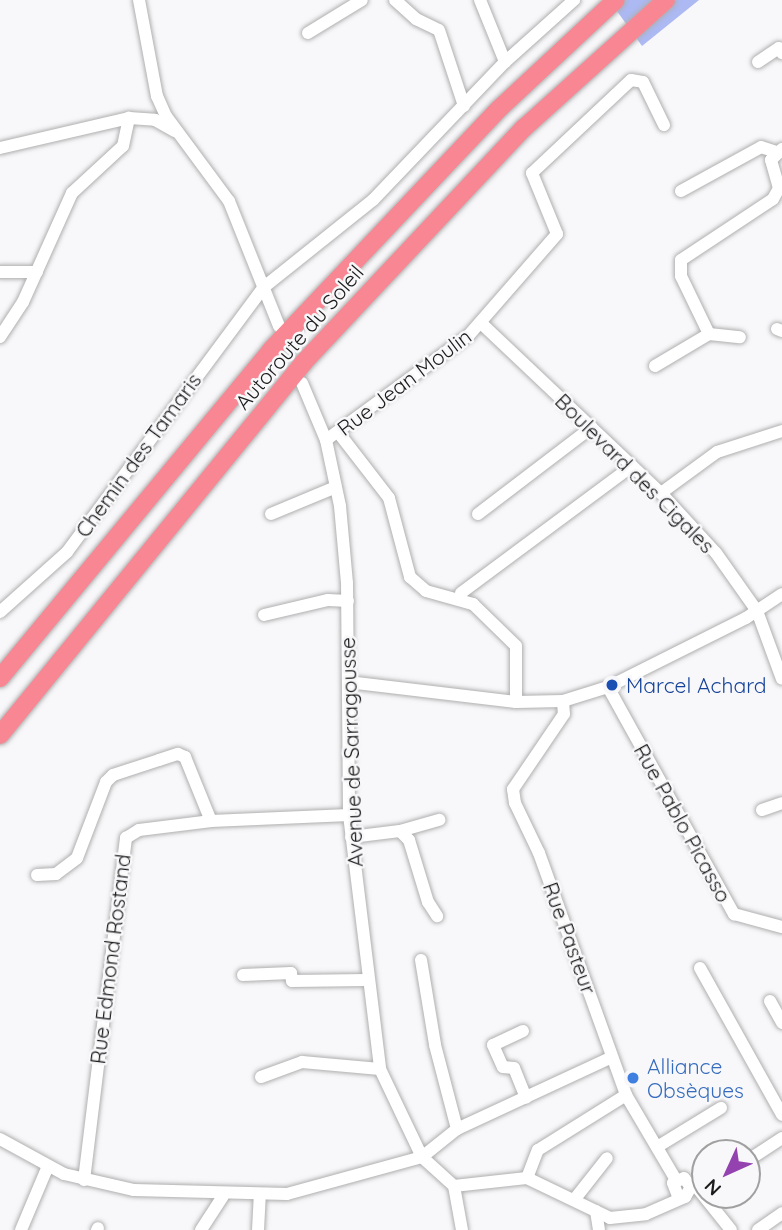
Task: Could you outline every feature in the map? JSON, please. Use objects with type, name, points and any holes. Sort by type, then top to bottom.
[{"type":"highway","name":"Autoroute du Soleil","points":[[0,678],[271,351],[500,108],[616,0]]},
{"type":"highway","name":"Autoroute du Soleil","points":[[0,735],[303,363],[524,128],[666,0]]},
{"type":"street","points":[[139,0],[157,96],[229,201],[279,327]]},
{"type":"street","points":[[308,33],[362,0]]},
{"type":"street","points":[[395,0],[416,19],[439,30],[464,106]]},
{"type":"street","points":[[480,0],[505,62]]},
{"type":"street","name":"Chemin des Tamaris","points":[[0,612],[67,552],[264,287],[373,200],[505,62],[574,0]]},
{"type":"street","points":[[758,62],[779,48],[782,53]]},
{"type":"street","name":"Rue Jean Moulin","points":[[326,440],[481,323],[557,234],[532,173],[636,78],[648,88],[664,125]]},
{"type":"street","points":[[0,148],[130,118],[155,120],[180,133]]},
{"type":"street","points":[[0,337],[37,272],[72,193],[122,146],[130,118]]},
{"type":"street","points":[[681,191],[761,147],[779,150],[771,160],[779,188],[773,199],[681,260],[681,276],[709,334]]},
{"type":"street","points":[[0,272],[37,272]]},
{"type":"street","name":"Boulevard des Cigales","points":[[481,323],[661,493],[716,553],[757,611],[782,679]]},
{"type":"street","points":[[655,366],[709,334],[740,337]]},
{"type":"street","name":"Avenue de Sarragousse","points":[[302,383],[326,440],[336,488],[348,601],[349,815],[366,980],[380,1069],[422,1157]]},
{"type":"street","points":[[478,514],[592,427]]},
{"type":"street","points":[[661,493],[718,452],[782,431]]},
{"type":"street","points":[[338,432],[389,498],[410,577],[426,592],[473,604],[516,646],[516,702]]},
{"type":"street","points":[[461,593],[632,466]]},
{"type":"street","points":[[271,514],[336,488]]},
{"type":"street","points":[[348,682],[516,702],[563,701],[608,687],[757,611],[782,594]]},
{"type":"street","points":[[264,615],[328,600],[348,601]]},
{"type":"street","name":"Rue Pablo Picasso","points":[[608,687],[734,914],[782,927]]},
{"type":"street","name":"Rue Pasteur","points":[[563,701],[564,714],[513,789],[514,803],[539,853],[610,1058],[626,1095],[677,1180],[687,1180],[691,1188]]},
{"type":"street","points":[[37,876],[56,874],[77,858],[106,782],[113,775],[159,760],[178,754],[186,757],[211,821]]},
{"type":"street","points":[[762,810],[782,803]]},
{"type":"street","name":"Rue Edmond Rostand","points":[[85,1180],[122,849],[126,838],[139,830],[211,821],[349,815]]},
{"type":"street","points":[[351,837],[400,831],[439,820]]},
{"type":"street","points":[[400,831],[409,840],[428,902],[437,916]]},
{"type":"street","points":[[421,960],[435,1045],[457,1129]]},
{"type":"street","points":[[700,968],[782,1115]]},
{"type":"street","points":[[243,975],[291,972],[292,981],[366,980]]},
{"type":"street","points":[[770,1001],[782,1023]]},
{"type":"street","points":[[523,1031],[493,1045],[503,1067],[513,1068],[526,1098]]},
{"type":"street","points":[[0,1139],[48,1166],[85,1180],[134,1190],[223,1196],[287,1195],[422,1157],[457,1129],[610,1058]]},
{"type":"street","points":[[261,1077],[302,1062],[380,1069]]},
{"type":"street","points":[[527,1178],[538,1150],[626,1095]]},
{"type":"street","points":[[657,1147],[721,1108]]},
{"type":"street","points":[[761,1152],[782,1138]]},
{"type":"street","points":[[422,1157],[454,1186],[462,1230]]},
{"type":"street","points":[[574,1200],[607,1158]]},
{"type":"street","points":[[21,1230],[48,1166]]},
{"type":"street","points":[[454,1186],[527,1178],[610,1218],[631,1217],[691,1193]]},
{"type":"street","points":[[201,1230],[223,1196]]},
{"type":"street","points":[[258,1230],[260,1196]]},
{"type":"street","points":[[710,1209],[731,1230]]},
{"type":"street","points":[[596,1211],[599,1230]]},
{"type":"street","points":[[758,1230],[782,1213]]},
{"type":"shaded area","points":[[609,0],[699,0],[642,46]]},
{"type":"tunnel","points":[[281,330],[298,375]]},
{"type":"place","name":"Marcel Achard","points":[[612,685]]},
{"type":"place","name":"Alliance Obsèques","points":[[633,1078]]}]
